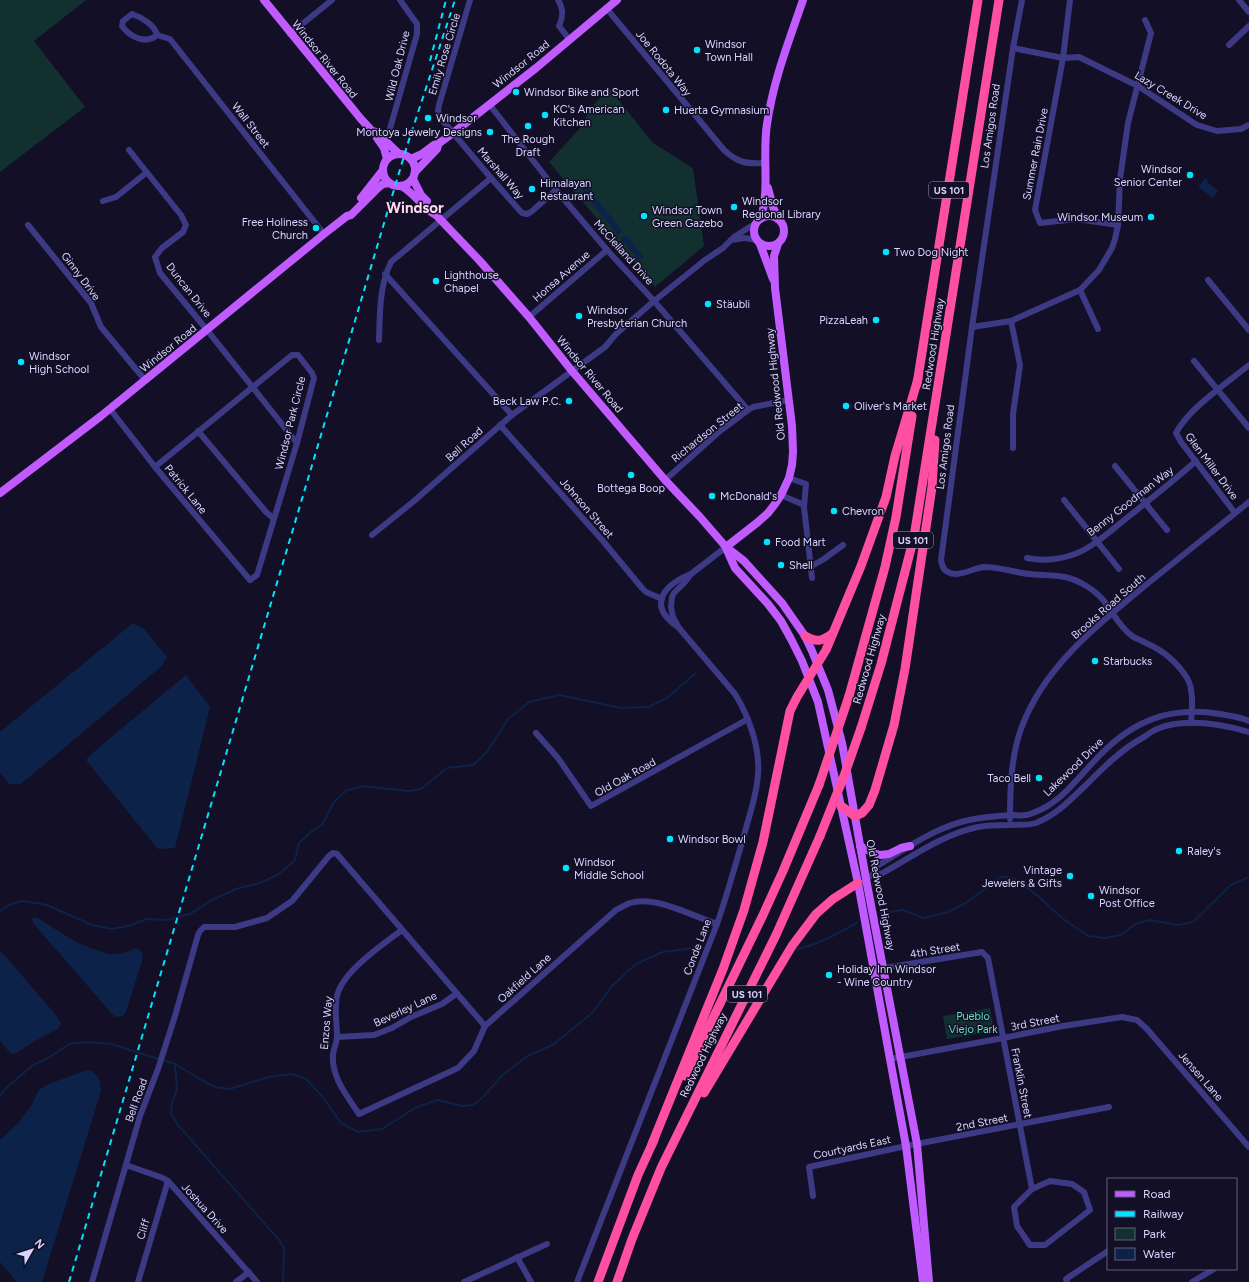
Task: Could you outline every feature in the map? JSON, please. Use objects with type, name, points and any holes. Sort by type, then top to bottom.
[{"type":"highway","name":"Redwood Highway","points":[[598,1282],[638,1175],[783,871],[819,786],[849,696],[885,567],[896,517],[978,0]]},
{"type":"highway","name":"Redwood Highway","points":[[617,1282],[661,1168],[776,935],[820,836],[844,776],[881,664],[914,537],[999,0]]},
{"type":"highway","points":[[652,1144],[723,969],[744,910],[763,842],[790,711],[826,650],[861,566],[886,497],[895,456],[918,379]]},
{"type":"highway","points":[[841,806],[855,816],[862,813],[869,806],[894,725],[905,669],[932,487],[938,386]]},
{"type":"highway","points":[[805,636],[812,640],[819,641],[826,639],[834,632]]},
{"type":"highway","points":[[670,1150],[792,946],[816,914],[833,899],[862,881]]},
{"type":"main road","name":"Windsor River Road","points":[[264,0],[290,34],[361,119],[399,154]]},
{"type":"main road","name":"Windsor Road","points":[[411,159],[422,154],[453,133],[536,68],[617,0]]},
{"type":"main road","points":[[766,182],[773,207],[778,219],[782,223],[784,231],[782,240],[778,244],[769,247],[758,242],[754,232],[764,207],[766,182],[766,125],[772,96],[803,0]]},
{"type":"main road","name":"Windsor River Road","points":[[372,130],[384,148],[387,159]]},
{"type":"main road","name":"Windsor Road","points":[[414,176],[421,165],[437,149],[438,144]]},
{"type":"main road","points":[[399,154],[411,159],[414,166],[414,176],[408,183],[401,186],[394,185],[389,182],[384,176],[383,170],[387,159],[391,156],[399,154]]},
{"type":"main road","name":"Windsor Road","points":[[347,216],[348,212],[383,170]]},
{"type":"main road","name":"Windsor River Road","points":[[414,176],[421,194],[439,217],[529,317],[665,480],[726,547]]},
{"type":"main road","name":"Windsor Road","points":[[0,494],[110,409],[324,234],[347,216],[351,215],[379,187],[389,182]]},
{"type":"main road","name":"Windsor River Road","points":[[401,186],[415,196],[431,213],[439,217]]},
{"type":"main road","points":[[758,221],[770,216],[778,219]]},
{"type":"main road","name":"Old Redwood Highway","points":[[758,242],[766,257],[776,288]]},
{"type":"main road","name":"Old Redwood Highway","points":[[726,547],[768,513],[781,494],[789,478],[792,465],[793,440],[776,288],[774,256],[778,244]]},
{"type":"main road","name":"Old Redwood Highway","points":[[726,547],[744,561],[782,603],[805,636],[828,690],[842,743],[860,846],[862,881],[890,1059],[906,1146],[923,1282]]},
{"type":"main road","name":"Old Redwood Highway","points":[[726,547],[736,568],[781,621],[800,655],[818,702],[841,806],[884,968],[917,1144],[929,1282]]},
{"type":"main road","points":[[860,846],[880,855],[890,854],[901,848],[910,846]]},
{"type":"street","points":[[290,34],[332,0]]},
{"type":"street","name":"Wild Oak Drive","points":[[384,140],[389,132],[417,34],[417,24],[400,0]]},
{"type":"street","name":"Emily Rose Circle","points":[[453,133],[440,116],[438,105],[470,0]]},
{"type":"street","points":[[558,0],[562,10],[562,17],[559,26],[569,39]]},
{"type":"street","name":"Los Amigos Road","points":[[1022,0],[1013,48],[972,327],[941,560],[942,566],[948,572],[959,574],[982,567],[993,567],[1004,568],[1016,572],[1067,577],[1091,589],[1103,600],[1122,626],[1132,636],[1160,650],[1179,667],[1188,680],[1192,702],[1191,723]]},
{"type":"street","points":[[1063,58],[1070,0]]},
{"type":"street","points":[[1239,0],[1249,12]]},
{"type":"street","name":"Joe Rodota Way","points":[[607,9],[731,157],[742,162],[765,163]]},
{"type":"street","name":"Wall Street","points":[[157,35],[154,38],[147,40],[132,36],[122,26],[123,21],[132,14],[139,16],[156,31],[157,35],[170,39],[324,234]]},
{"type":"street","points":[[972,327],[1011,321],[1080,290],[1099,270],[1112,248],[1118,225],[1120,179],[1128,124],[1151,33],[1146,20]]},
{"type":"street","points":[[1229,45],[1249,26]]},
{"type":"street","name":"Lazy Creek Drive","points":[[1013,48],[1063,58],[1079,57],[1138,86],[1197,125],[1217,131],[1241,130],[1249,125]]},
{"type":"street","name":"Summer Rain Drive","points":[[1063,58],[1035,210],[1040,223],[1077,219],[1118,225]]},
{"type":"street","name":"McClelland Drive","points":[[489,104],[556,190],[748,410]]},
{"type":"street","name":"Marshall Way","points":[[453,133],[522,213],[528,214],[556,190]]},
{"type":"street","name":"Duncan Drive","points":[[129,150],[181,215],[186,225],[183,232],[162,248],[155,258],[160,273],[208,330],[297,443]]},
{"type":"street","points":[[103,201],[116,197],[146,173]]},
{"type":"street","points":[[379,340],[381,295],[385,274],[391,262],[439,217],[491,178]]},
{"type":"street","name":"Bell Road","points":[[372,535],[414,501],[512,415],[605,347],[616,334],[654,301],[705,260],[723,248],[739,233],[758,221]]},
{"type":"street","name":"Ginny Drive","points":[[28,225],[92,303],[102,327],[145,380]]},
{"type":"street","points":[[729,241],[745,238],[758,242]]},
{"type":"street","name":"Honsa Avenue","points":[[529,317],[607,250]]},
{"type":"street","points":[[385,274],[512,415]]},
{"type":"street","points":[[1208,280],[1249,330]]},
{"type":"street","points":[[1080,290],[1098,329]]},
{"type":"street","points":[[1011,321],[1020,365],[1013,414],[1013,448]]},
{"type":"street","name":"Windsor Park Circle","points":[[155,467],[292,355],[298,355],[312,373],[314,378],[297,443],[273,518],[257,575],[250,580]]},
{"type":"street","points":[[1194,361],[1249,428]]},
{"type":"street","name":"Glen Miller Drive","points":[[1236,513],[1181,442],[1176,433],[1180,425],[1192,412],[1249,365]]},
{"type":"street","name":"Richardson Street","points":[[665,480],[720,431],[748,410],[753,407],[789,400]]},
{"type":"street","name":"Patrick Lane","points":[[110,409],[155,467],[250,580]]},
{"type":"street","name":"Johnson Street","points":[[500,425],[603,541],[642,588],[646,592],[662,598]]},
{"type":"street","points":[[198,431],[266,512],[273,518]]},
{"type":"street","name":"Benny Goodman Way","points":[[1027,558],[1051,560],[1076,554],[1097,541],[1146,503],[1196,461]]},
{"type":"street","points":[[1115,466],[1167,530]]},
{"type":"street","points":[[789,478],[806,484],[804,505],[812,578]]},
{"type":"street","points":[[781,494],[804,505]]},
{"type":"street","points":[[1064,500],[1119,569]]},
{"type":"street","name":"Brooks Road South","points":[[1010,825],[1013,764],[1021,729],[1029,710],[1049,677],[1086,636],[1112,613],[1249,502]]},
{"type":"street","points":[[810,567],[843,545]]},
{"type":"street","name":"Conde Lane","points":[[577,1282],[717,924],[732,878],[755,795],[758,773],[756,744],[748,719],[735,694],[679,628],[673,617],[671,607],[674,593],[691,574],[726,547]]},
{"type":"street","name":"Conde Lane","points":[[679,628],[666,616],[662,608],[662,598],[664,591],[681,578],[691,574]]},
{"type":"street","name":"Lakewood Drive","points":[[874,874],[878,866],[910,846],[952,824],[985,817],[1027,815],[1042,809],[1060,796],[1111,744],[1128,731],[1158,716],[1192,711],[1234,716],[1249,721]]},
{"type":"street","name":"Old Oak Road","points":[[536,734],[558,758],[591,806],[748,719]]},
{"type":"street","name":"Lakewood Drive","points":[[862,881],[874,874],[881,874],[953,834],[981,827],[1034,824],[1055,813],[1069,802],[1111,760],[1131,744],[1156,729],[1178,724],[1191,723],[1231,727],[1249,732]]},
{"type":"street","name":"Bell Road","points":[[92,1282],[140,1116],[166,1045],[200,931],[204,927],[235,927],[267,918],[292,901],[333,853],[337,854],[402,930]]},
{"type":"street","name":"Oakfield Lane","points":[[360,1114],[458,1068],[474,1051],[485,1026],[616,910],[629,903],[644,901],[660,902],[717,924]]},
{"type":"street","points":[[402,930],[485,1026]]},
{"type":"street","name":"Enzos Way","points":[[360,1114],[348,1098],[335,1074],[333,1054],[337,1037],[335,1015],[337,995],[343,982],[353,970],[402,930]]},
{"type":"street","name":"4th Street","points":[[884,968],[982,952],[988,958]]},
{"type":"street","name":"Franklin Street","points":[[988,958],[1032,1189]]},
{"type":"street","name":"Beverley Lane","points":[[337,1037],[374,1035],[380,1033],[442,1004],[456,994]]},
{"type":"street","name":"3rd Street","points":[[890,1059],[1063,1026],[1122,1017],[1137,1020]]},
{"type":"street","name":"Jensen Lane","points":[[1137,1020],[1148,1029],[1249,1147]]},
{"type":"street","name":"2nd Street","points":[[906,1146],[1108,1107]]},
{"type":"street","name":"Courtyards East","points":[[813,1196],[809,1167],[906,1146]]},
{"type":"street","name":"Joshua Drive","points":[[126,1165],[168,1181],[257,1282]]},
{"type":"street","name":"Cliff","points":[[138,1282],[168,1181]]},
{"type":"street","points":[[1050,1181],[1072,1184],[1084,1192],[1090,1210],[1045,1245],[1030,1244],[1018,1226],[1014,1208],[1032,1189],[1050,1181]]},
{"type":"street","points":[[464,1282],[547,1244]]},
{"type":"street","points":[[1067,1282],[1066,1279],[1091,1264],[1107,1252]]},
{"type":"street","points":[[517,1257],[531,1282]]},
{"type":"street","points":[[1192,1282],[1212,1270]]},
{"type":"street","points":[[236,1282],[248,1272]]},
{"type":"green space","points":[[0,0],[86,0],[34,41],[85,107],[0,172]]},
{"type":"green space","points":[[609,88],[653,143],[693,168],[704,246],[655,287],[549,162],[583,125],[589,110]]},
{"type":"green space","name":"Pueblo Viejo Park","points":[[990,1008],[994,1031],[947,1039],[943,1016]]},
{"type":"water","points":[[1205,178],[1208,180],[1207,182],[1218,191],[1213,198],[1198,187]]},
{"type":"water","points":[[586,186],[623,231],[618,235],[581,190]]},
{"type":"water","points":[[626,235],[644,257],[640,261],[621,239]]},
{"type":"water","points":[[133,623],[144,629],[167,657],[162,666],[21,784],[9,784],[0,773],[0,732]]},
{"type":"water","points":[[186,675],[210,707],[175,848],[158,849],[86,760],[97,749]]},
{"type":"water","points":[[33,917],[38,918],[75,941],[101,952],[118,954],[136,948],[141,951],[143,954],[142,961],[126,1012],[123,1016],[116,1017],[112,1014],[33,923]]},
{"type":"water","points":[[0,950],[55,1014],[61,1024],[58,1029],[15,1054],[11,1054],[0,1041]]},
{"type":"water","points":[[90,1070],[99,1079],[101,1091],[42,1282],[17,1282],[0,1262],[0,1140],[18,1123],[31,1106],[39,1090],[46,1085]]},
{"type":"waterway","points":[[0,911],[9,905],[22,901],[47,905],[92,925],[112,929],[128,926],[147,919],[166,920],[190,914],[212,900],[236,889],[260,883],[279,874],[295,860],[299,843],[312,831],[322,825],[334,802],[346,791],[362,786],[409,791],[421,789],[447,768],[473,765],[487,752],[508,719],[529,702],[559,695],[621,708],[649,707],[668,697],[696,673]]},
{"type":"waterway","points":[[881,913],[903,910],[924,918],[948,912],[966,903],[1002,876],[1015,879],[1037,895],[1062,918],[1088,936],[1104,938],[1121,935],[1135,924],[1150,920],[1178,925],[1193,922],[1231,885],[1249,877]]},
{"type":"waterway","points":[[795,950],[819,942],[857,923]]},
{"type":"waterway","points":[[0,1096],[4,1090],[33,1065],[50,1057],[69,1044],[86,1042],[111,1044],[175,1064],[215,1087],[230,1089],[268,1077],[292,1074],[306,1079],[323,1097],[341,1123],[358,1132],[382,1129],[415,1108],[437,1100],[463,1106],[473,1105],[482,1098],[503,1075],[526,1057],[554,1044],[592,1013],[612,986],[636,964],[663,952],[694,948]]},
{"type":"waterway","points":[[175,1064],[177,1089],[172,1103],[171,1114],[178,1125],[280,1241],[284,1248],[283,1282]]},
{"type":"railway","points":[[430,61],[446,0]]},
{"type":"railway","points":[[69,1282],[407,146],[455,0]]},
{"type":"place","name":"Windsor Town Hall","points":[[697,50]]},
{"type":"place","name":"Windsor Bike and Sport","points":[[516,92]]},
{"type":"place","name":"Huerta Gymnasium","points":[[666,110]]},
{"type":"place","name":"KC's American Kitchen","points":[[545,115]]},
{"type":"place","name":"Windsor","points":[[428,118]]},
{"type":"place","name":"The Rough Draft","points":[[528,126]]},
{"type":"place","name":"Montoya Jewelry Designs","points":[[490,132]]},
{"type":"place","name":"Windsor Senior Center","points":[[1190,175]]},
{"type":"place","name":"Himalayan Restaurant","points":[[532,189]]},
{"type":"place","name":"Windsor Regional Library","points":[[734,207]]},
{"type":"place","name":"Windsor Town Green Gazebo","points":[[644,216]]},
{"type":"place","name":"Windsor Museum","points":[[1151,217]]},
{"type":"place","name":"Free Holiness Church","points":[[316,228]]},
{"type":"place","name":"Two Dog Night","points":[[886,252]]},
{"type":"place","name":"Lighthouse Chapel","points":[[436,281]]},
{"type":"place","name":"Stäubli","points":[[708,304]]},
{"type":"place","name":"Windsor Presbyterian Church","points":[[579,316]]},
{"type":"place","name":"PizzaLeah","points":[[876,320]]},
{"type":"place","name":"Windsor High School","points":[[21,362]]},
{"type":"place","name":"Beck Law P.C.","points":[[569,401]]},
{"type":"place","name":"Oliver's Market","points":[[846,406]]},
{"type":"place","name":"Bottega Boop","points":[[631,475]]},
{"type":"place","name":"McDonald's","points":[[712,496]]},
{"type":"place","name":"Chevron","points":[[834,511]]},
{"type":"place","name":"Food Mart","points":[[767,542]]},
{"type":"place","name":"Shell","points":[[781,565]]},
{"type":"place","name":"Starbucks","points":[[1095,661]]},
{"type":"place","name":"Taco Bell","points":[[1039,778]]},
{"type":"place","name":"Windsor Bowl","points":[[670,839]]},
{"type":"place","name":"Raley's","points":[[1179,851]]},
{"type":"place","name":"Windsor Middle School","points":[[566,868]]},
{"type":"place","name":"Vintage Jewelers & Gifts","points":[[1070,876]]},
{"type":"place","name":"Windsor Post Office","points":[[1091,896]]},
{"type":"place","name":"Holiday Inn Windsor - Wine Country","points":[[829,975]]},
{"type":"district","name":"Windsor","points":[[415,208]]}]
